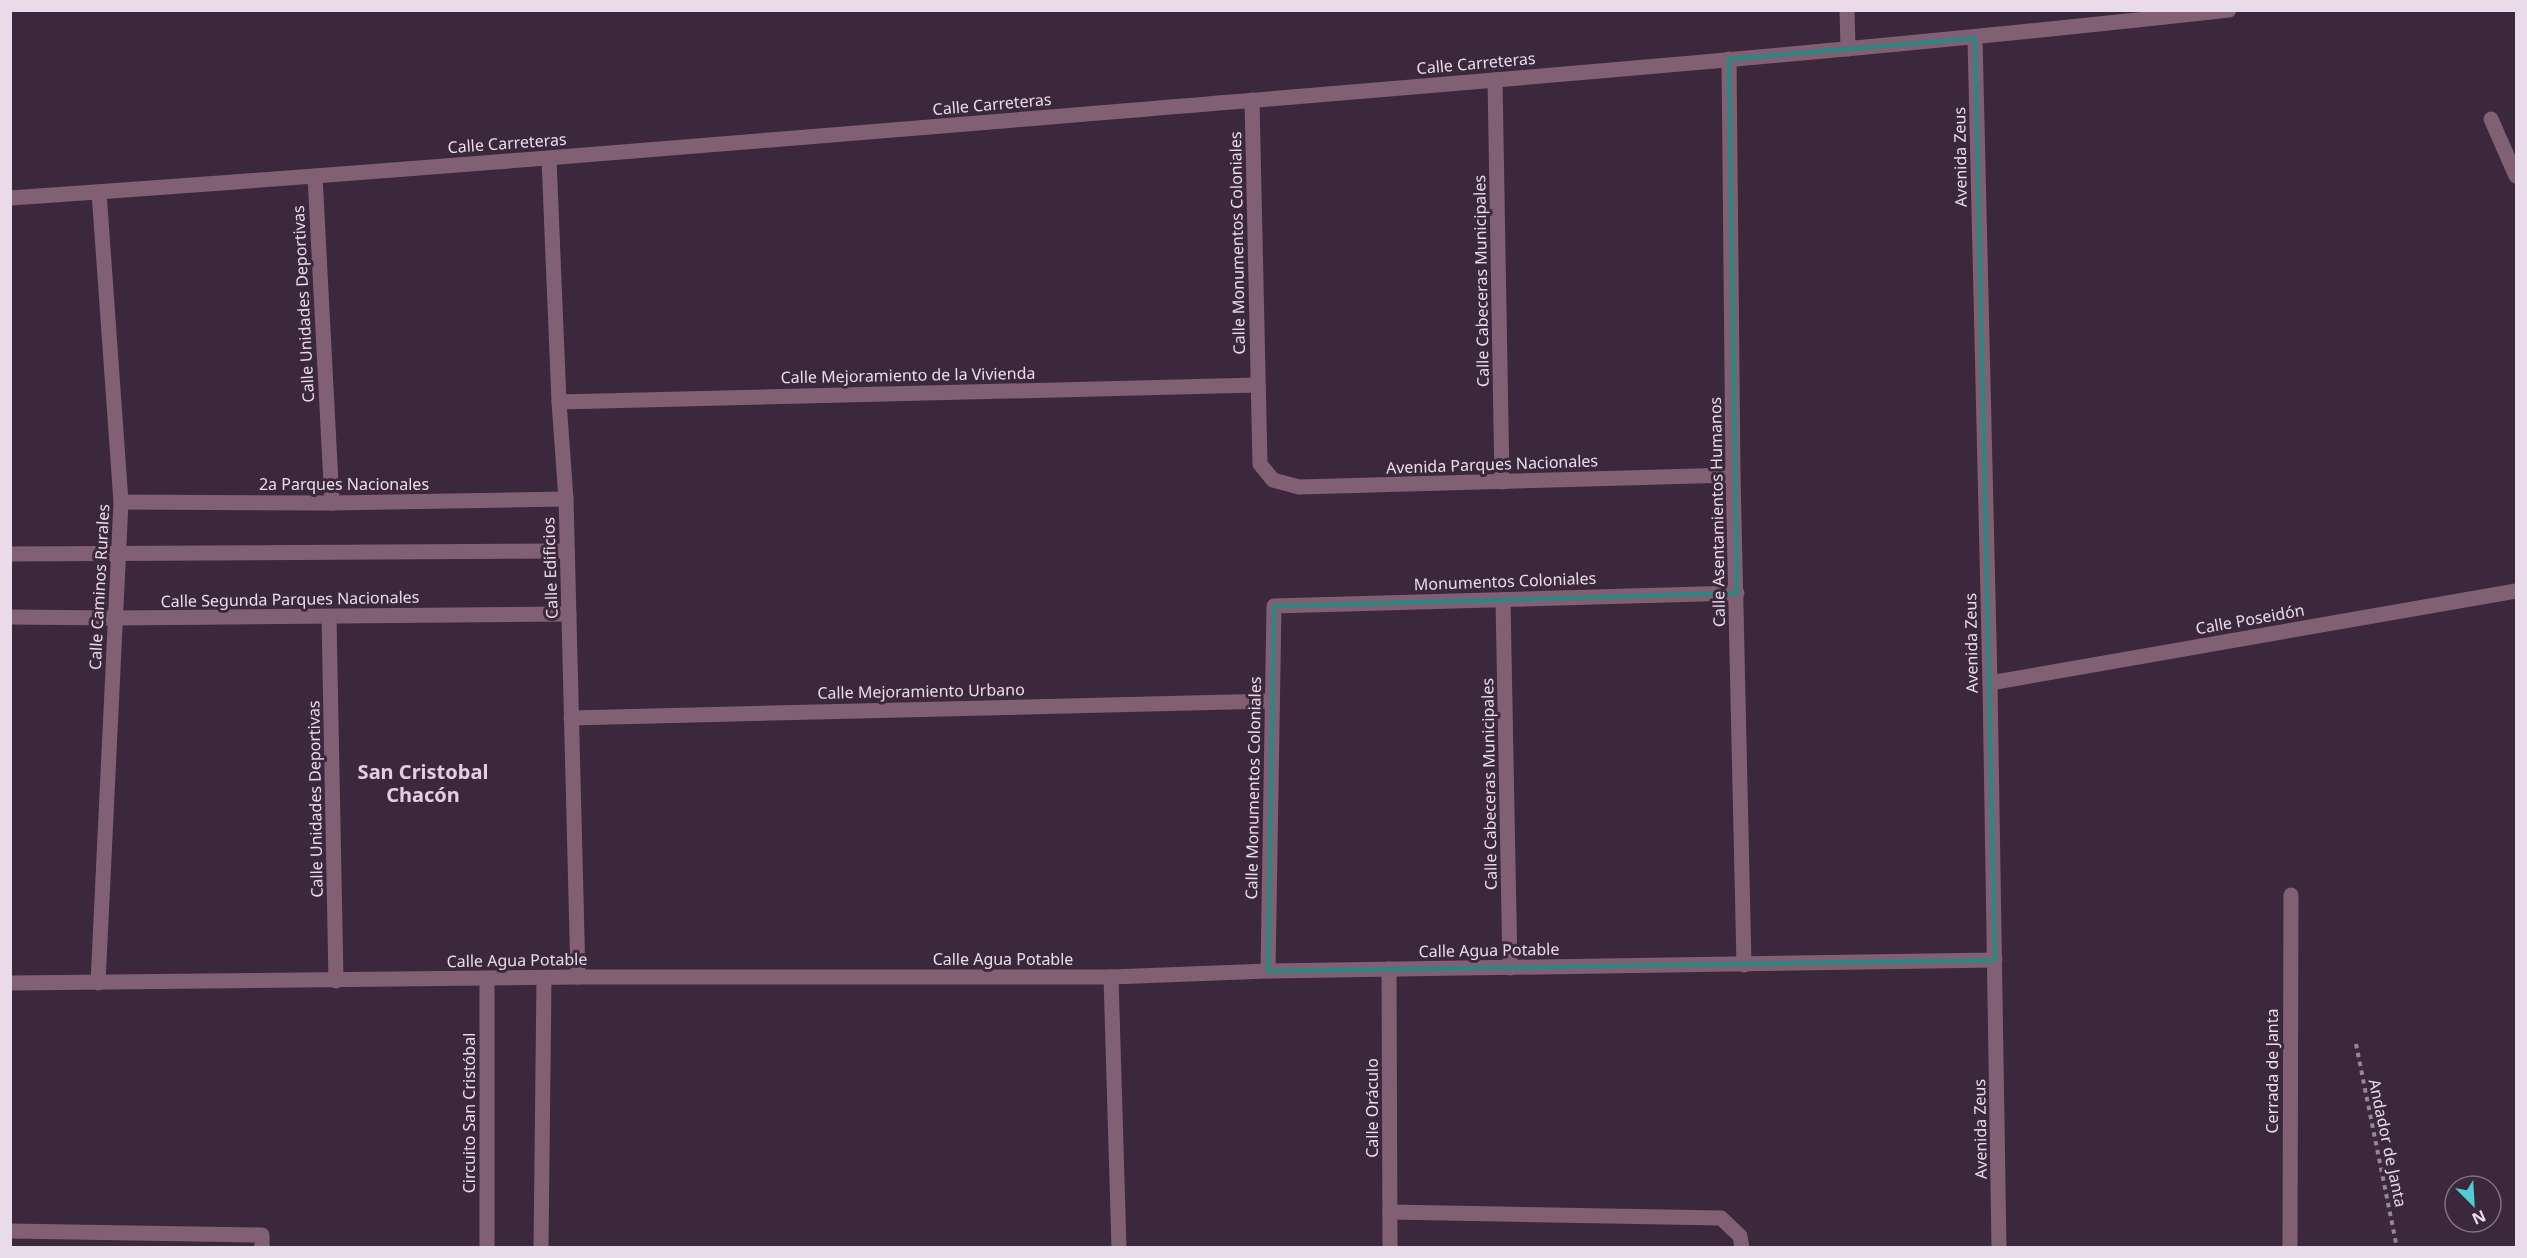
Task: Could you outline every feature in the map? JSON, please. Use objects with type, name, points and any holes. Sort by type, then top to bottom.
[{"type":"street","points":[[1847,10],[1848,49]]},
{"type":"street","name":"Calle Carreteras","points":[[10,198],[549,159],[1495,80],[1975,38],[2229,10]]},
{"type":"street","name":"Avenida Zeus","points":[[1975,38],[1990,684],[1999,1248]]},
{"type":"street","name":"Calle Asentamientos Humanos","points":[[1729,59],[1733,475],[1744,965]]},
{"type":"street","name":"Calle Cabeceras Municipales","points":[[1495,80],[1502,482]]},
{"type":"street","name":"Calle Monumentos Coloniales","points":[[1252,100],[1260,464]]},
{"type":"street","points":[[2491,119],[2517,176]]},
{"type":"street","name":"Calle Edificios","points":[[549,159],[559,402],[566,499],[578,977]]},
{"type":"street","name":"Calle Unidades Deportivas","points":[[315,176],[332,503]]},
{"type":"street","name":"Calle Caminos Rurales","points":[[98,983],[121,502],[99,192]]},
{"type":"street","name":"Calle Mejoramiento de la Vivienda","points":[[559,402],[1258,385]]},
{"type":"street","name":"Avenida Parques Nacionales","points":[[1260,464],[1273,480],[1299,487],[1733,475]]},
{"type":"street","name":"2a Parques Nacionales","points":[[121,502],[332,503],[566,499]]},
{"type":"street","points":[[10,554],[567,551]]},
{"type":"street","name":"Calle Poseidón","points":[[1990,684],[2517,591]]},
{"type":"street","name":"Monumentos Coloniales","points":[[1274,606],[1737,592]]},
{"type":"street","name":"Calle Cabeceras Municipales","points":[[1503,600],[1510,968]]},
{"type":"street","name":"Calle Monumentos Coloniales","points":[[1268,971],[1274,606]]},
{"type":"street","name":"Calle Segunda Parques Nacionales","points":[[10,616],[115,618],[569,614]]},
{"type":"street","name":"Calle Unidades Deportivas","points":[[329,617],[336,981]]},
{"type":"street","name":"Calle Mejoramiento Urbano","points":[[571,718],[1272,701]]},
{"type":"street","name":"Cerrada de Janta","points":[[2290,1248],[2291,895]]},
{"type":"street","name":"Calle Agua Potable","points":[[10,983],[578,977],[1111,977],[1268,971],[1995,960]]},
{"type":"street","name":"Calle Oráculo","points":[[1389,969],[1390,1248]]},
{"type":"street","points":[[1111,977],[1119,1248]]},
{"type":"street","name":"Circuito San Cristóbal","points":[[487,978],[488,1248]]},
{"type":"street","points":[[541,1248],[544,978]]},
{"type":"street","points":[[1390,1212],[1721,1218],[1740,1236],[1742,1248]]},
{"type":"street","points":[[37,1231],[38,1248]]},
{"type":"street","points":[[10,1232],[262,1235],[262,1248]]},
{"type":"path","name":"Andador de Janta","points":[[2356,1044],[2397,1248]]},
{"type":"highlighted area","points":[[1975,38],[1995,960],[1268,971],[1274,606],[1737,593],[1729,59]]},
{"type":"district","name":"San Cristobal Chacón","points":[[423,782]]}]
